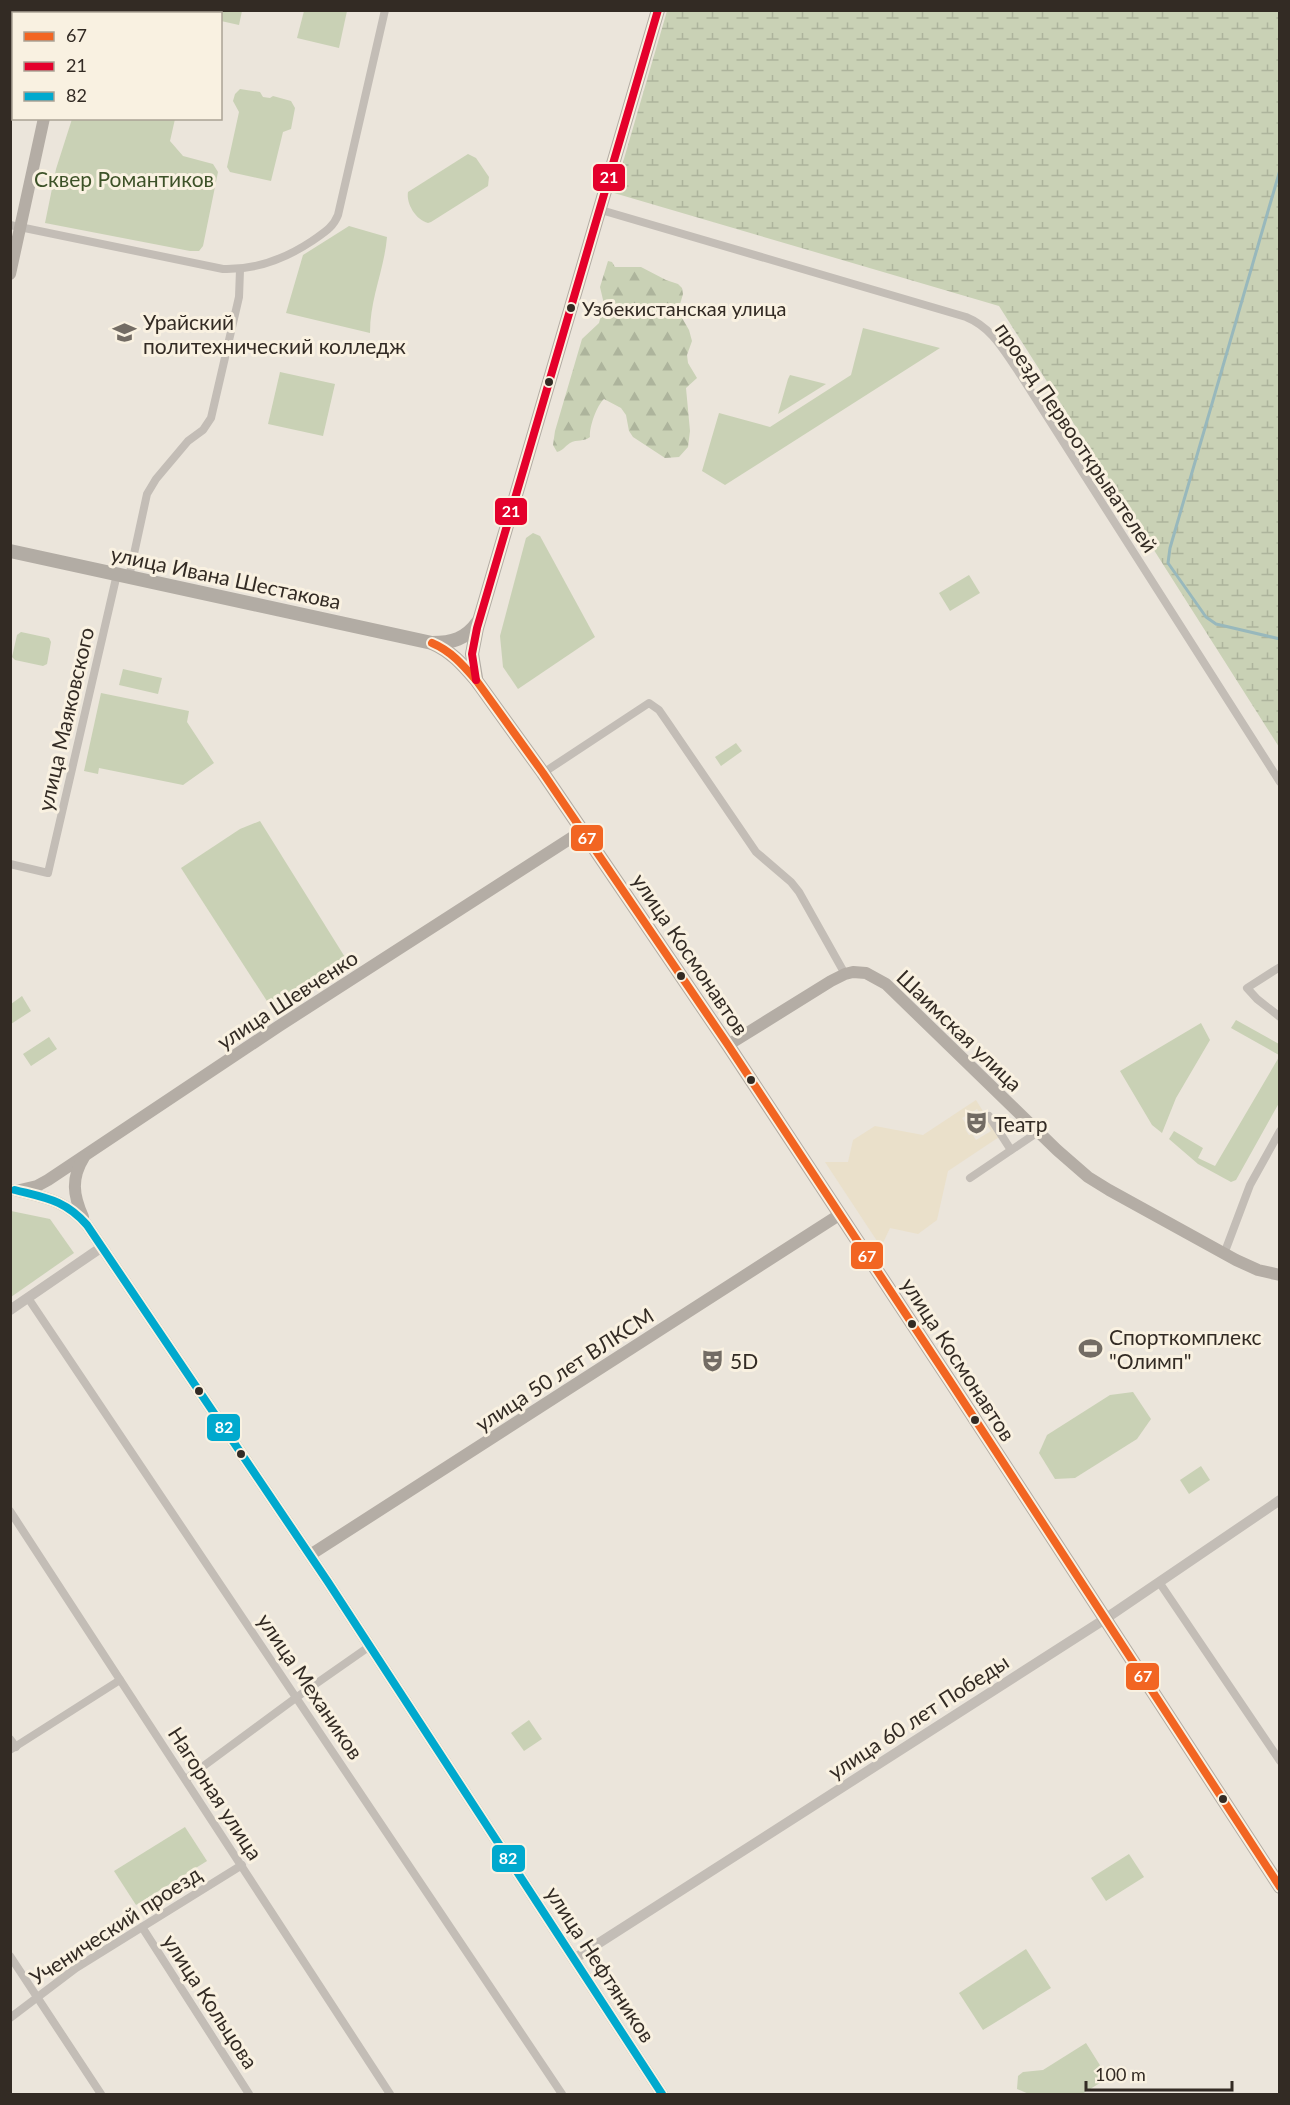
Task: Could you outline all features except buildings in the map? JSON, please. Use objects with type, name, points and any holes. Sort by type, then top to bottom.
[{"type":"main road","points":[[476,680],[472,654],[479,621],[658,10]]},
{"type":"main road","points":[[10,274],[16,226],[43,120]]},
{"type":"main road","name":"улица Ивана Шестакова","points":[[10,551],[432,643]]},
{"type":"main road","points":[[432,643],[456,641],[469,633],[479,621]]},
{"type":"main road","name":"улица Космонавтов","points":[[432,643],[444,648],[459,660],[543,773],[728,1045],[1280,1887]]},
{"type":"main road","name":"улица Шевченко","points":[[13,1190],[37,1186],[582,831]]},
{"type":"main road","name":"Шаимская улица","points":[[845,974],[853,972],[866,974],[886,984],[1038,1132],[1098,1183],[1224,1254],[1252,1268],[1280,1275]]},
{"type":"main road","points":[[728,1045],[845,974]]},
{"type":"main road","name":"улица Нефтяников","points":[[87,1154],[77,1170],[74,1188],[76,1200],[87,1225]]},
{"type":"main road","name":"улица Нефтяников","points":[[13,1190],[60,1202],[72,1209],[87,1225],[310,1555],[662,2094]]},
{"type":"main road","name":"улица 50 лет ВЛКСМ","points":[[310,1555],[839,1215]]},
{"type":"street","points":[[16,226],[204,266],[240,270],[268,263],[298,250],[335,222],[385,10]]},
{"type":"street","name":"проезд Первооткрывателей","points":[[601,210],[966,317],[986,328],[1018,371],[1280,782]]},
{"type":"street","name":"улица Маяковского","points":[[10,864],[48,873],[123,575],[147,494],[156,479],[188,441],[203,430],[211,418],[239,297],[240,270]]},
{"type":"street","points":[[543,773],[649,703],[655,706],[756,852],[791,882],[799,892],[845,974]]},
{"type":"street","points":[[1280,967],[1247,988],[1280,1017]]},
{"type":"street","points":[[989,1116],[1011,1150]]},
{"type":"street","points":[[1224,1254],[1250,1185],[1280,1131]]},
{"type":"street","points":[[970,1178],[1038,1132]]},
{"type":"street","points":[[10,1310],[102,1247]]},
{"type":"street","name":"улица Механиков","points":[[28,1298],[562,2094]]},
{"type":"street","name":"улица 60 лет Победы","points":[[574,1959],[1105,1619],[1280,1500]]},
{"type":"street","name":"Нагорная улица","points":[[10,1511],[390,2094]]},
{"type":"street","points":[[1159,1582],[1280,1761]]},
{"type":"street","points":[[186,1779],[370,1646]]},
{"type":"street","points":[[12,1746],[120,1680]]},
{"type":"street","name":"Ученический проезд","points":[[10,2018],[76,1968],[242,1865]]},
{"type":"street","name":"улица Кольцова","points":[[142,1927],[249,2094]]},
{"type":"street","points":[[10,1956],[101,2094]]},
{"type":"green space","points":[[242,11],[239,25],[222,21],[222,12],[206,12]]},
{"type":"green space","points":[[304,11],[347,11],[339,48],[297,38]]},
{"type":"green space","points":[[667,11],[1279,11],[1279,747],[999,306],[614,193]]},
{"type":"green space","points":[[240,89],[260,92],[263,97],[273,96],[291,101],[295,108],[291,129],[283,132],[271,181],[230,172],[227,167],[239,112],[233,101]]},
{"type":"green space","name":"Сквер Романтиков","points":[[72,120],[175,120],[170,141],[183,156],[213,164],[218,172],[203,246],[199,251],[190,251],[45,223],[56,169]]},
{"type":"green space","points":[[468,154],[476,158],[489,177],[488,186],[431,222],[420,219],[410,206],[408,192]]},
{"type":"green space","points":[[349,226],[387,237],[372,308],[370,333],[286,313],[303,255]]},
{"type":"green space","points":[[608,261],[612,262],[615,267],[641,267],[682,288],[683,294],[678,311],[689,330],[692,341],[687,355],[688,363],[697,378],[686,388],[690,431],[688,447],[679,457],[665,458],[633,437],[629,431],[626,415],[621,408],[604,399],[594,416],[590,437],[568,444],[557,452],[553,445],[582,339],[599,323],[604,304],[600,287]]},
{"type":"green space","points":[[863,328],[940,348],[725,485],[702,471],[719,413],[770,427],[851,375]]},
{"type":"green space","points":[[280,372],[335,384],[323,436],[268,424]]},
{"type":"green space","points":[[790,375],[826,384],[778,414],[788,379]]},
{"type":"green space","points":[[533,533],[540,536],[595,637],[518,689],[503,667],[500,636],[526,538]]},
{"type":"green space","points":[[969,575],[980,593],[950,611],[939,593]]},
{"type":"green space","points":[[21,632],[49,638],[51,642],[47,664],[43,666],[15,660],[12,657],[17,635]]},
{"type":"green space","points":[[123,669],[162,678],[158,694],[119,685]]},
{"type":"green space","points":[[101,693],[189,711],[187,722],[214,763],[183,785],[99,768],[98,774],[84,771]]},
{"type":"green space","points":[[736,743],[742,751],[721,766],[715,757]]},
{"type":"green space","points":[[260,821],[348,962],[274,1012],[181,868],[240,829]]},
{"type":"green space","points":[[22,996],[31,1011],[11,1024],[11,1004]]},
{"type":"green space","points":[[1236,1020],[1279,1044],[1279,1055],[1231,1028]]},
{"type":"green space","points":[[1201,1023],[1210,1040],[1176,1098],[1162,1133],[1152,1125],[1120,1071]]},
{"type":"green space","points":[[49,1037],[57,1049],[31,1066],[23,1054]]},
{"type":"green space","points":[[1279,1057],[1279,1103],[1236,1180],[1231,1182],[1198,1164],[1169,1139],[1174,1131],[1203,1148],[1198,1158],[1215,1166]]},
{"type":"green space","points":[[11,1211],[50,1219],[74,1253],[11,1297]]},
{"type":"green space","points":[[1133,1392],[1151,1419],[1137,1439],[1075,1478],[1055,1479],[1039,1453],[1047,1435],[1110,1395]]},
{"type":"green space","points":[[1201,1466],[1210,1480],[1189,1494],[1180,1480]]},
{"type":"green space","points":[[529,1720],[542,1739],[524,1751],[511,1733]]},
{"type":"green space","points":[[185,1827],[207,1861],[136,1905],[114,1871]]},
{"type":"green space","points":[[1129,1854],[1144,1877],[1106,1901],[1091,1878]]},
{"type":"green space","points":[[1026,1949],[1051,1988],[983,2030],[959,1993]]},
{"type":"green space","points":[[1086,2043],[1108,2078],[1082,2094],[1029,2094],[1017,2089],[1018,2076],[1023,2072],[1043,2070]]},
{"type":"shaded area","points":[[976,1100],[999,1137],[948,1171],[937,1220],[918,1234],[890,1228],[881,1247],[825,1162],[848,1162],[853,1140],[875,1126],[923,1135]],"holes":[[[977,1109],[991,1131],[976,1140],[965,1129],[968,1127],[962,1118]]]},
{"type":"waterway","points":[[1280,170],[1170,548],[1168,563],[1206,617],[1216,624],[1280,639]]},
{"type":"transit line","name":"21","points":[[476,680],[472,654],[477,628],[658,10]]},
{"type":"transit line","name":"67","points":[[432,643],[451,654],[476,680],[543,773],[728,1045],[1280,1887]]},
{"type":"transit line","name":"82","points":[[15,1190],[63,1205],[87,1225],[328,1582],[662,2094]]},
{"type":"place","name":"Узбекистанская улица","points":[[571,308]]},
{"type":"place","name":"Урайский политехнический колледж","points":[[125,333]]},
{"type":"place","name":"Театр","points":[[976,1123]]},
{"type":"place","name":"Спорткомплекс \"Олимп\"","points":[[1091,1348]]},
{"type":"place","name":"5D","points":[[712,1360]]}]
